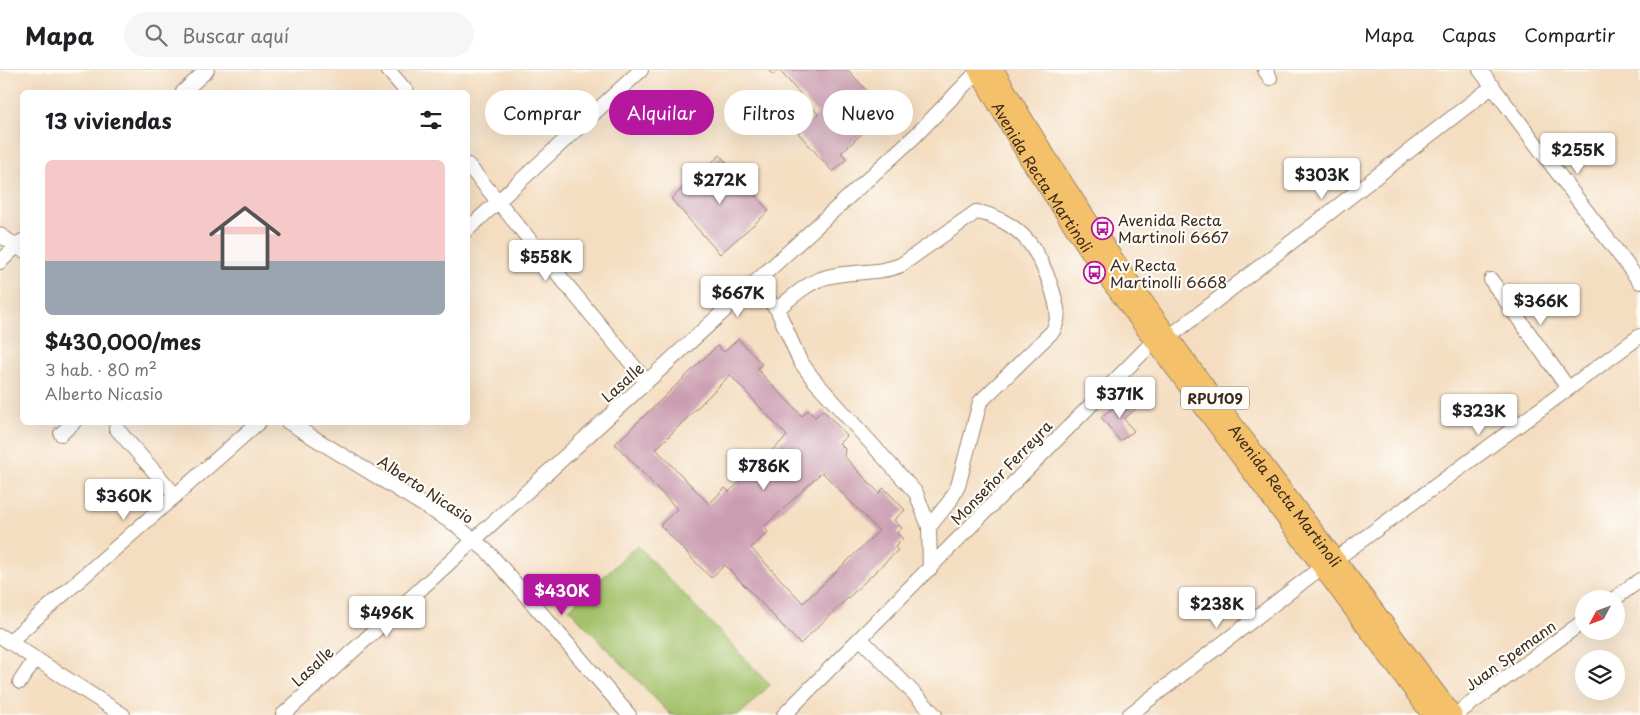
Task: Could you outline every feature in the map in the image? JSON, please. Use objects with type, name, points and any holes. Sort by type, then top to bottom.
[{"type":"main road","name":"Avenida Recta Martinoli","points":[[978,70],[1066,217],[1162,339],[1329,563],[1432,715]]},
{"type":"main road","name":"Avenida Recta Martinoli","points":[[994,70],[1088,224],[1162,339]]},
{"type":"main road","name":"Avenida Recta Martinoli","points":[[1329,563],[1454,715]]},
{"type":"street","points":[[185,90],[207,70]]},
{"type":"street","points":[[388,70],[405,90]]},
{"type":"street","points":[[470,227],[641,70]]},
{"type":"street","name":"Lasalle","points":[[283,715],[915,136],[978,70]]},
{"type":"street","points":[[1480,70],[1640,282]]},
{"type":"street","name":"Monseñor Ferreyra","points":[[784,715],[861,639],[1042,452],[1162,339],[1493,86]]},
{"type":"street","points":[[470,166],[646,381]]},
{"type":"street","points":[[777,309],[809,283],[827,276],[890,270],[901,265],[976,212],[997,218],[1025,237],[1031,245],[1045,272],[1058,310],[1057,322],[1053,331],[980,402],[958,486],[950,501],[929,527]]},
{"type":"street","points":[[0,235],[20,245]]},
{"type":"street","points":[[0,262],[20,247]]},
{"type":"street","points":[[1491,280],[1568,388]]},
{"type":"street","points":[[754,284],[777,309],[800,361],[814,380],[916,493],[929,527],[930,568]]},
{"type":"street","points":[[1129,715],[1329,563],[1640,336]]},
{"type":"street","points":[[61,434],[71,425]]},
{"type":"street","points":[[123,715],[5,639],[256,425]]},
{"type":"street","name":"Alberto Nicasio","points":[[293,425],[456,525],[473,539],[488,553],[629,715]]},
{"type":"street","points":[[116,428],[175,495]]},
{"type":"street","points":[[1625,591],[1640,580]]},
{"type":"street","name":"Juan Spemann","points":[[1454,715],[1575,628]]},
{"type":"street","points":[[861,639],[935,715]]},
{"type":"street","points":[[20,682],[36,659]]},
{"type":"green space","points":[[637,545],[770,685],[739,715],[671,715],[569,609]]},
{"type":"building","points":[[768,70],[779,70],[773,75]]},
{"type":"building","points":[[779,70],[848,70],[866,90],[823,90],[823,135],[861,135],[841,153],[847,159],[833,172],[800,135],[813,135],[813,119],[818,114],[813,108],[813,90],[797,90]]},
{"type":"building","points":[[720,155],[769,211],[720,254],[671,199]]},
{"type":"building","points":[[738,339],[762,364],[757,369],[802,416],[808,410],[815,417],[823,410],[847,436],[839,443],[845,449],[844,456],[879,493],[884,488],[905,510],[894,520],[902,528],[897,533],[903,539],[895,547],[898,550],[800,644],[725,565],[711,578],[660,525],[677,509],[615,444],[717,346],[724,352]],"holes":[[[730,375],[787,436],[729,492],[725,488],[709,504],[656,449]],[[822,472],[879,531],[803,603],[751,548],[768,532],[764,527]]]},
{"type":"building","points":[[1126,398],[1135,410],[1124,419],[1134,431],[1120,441],[1101,417]]},
{"type":"place","name":"Avenida Recta Martinoli 6667","points":[[1102,228]]},
{"type":"place","name":"Av Recta Martinolli 6668","points":[[1094,273]]}]
